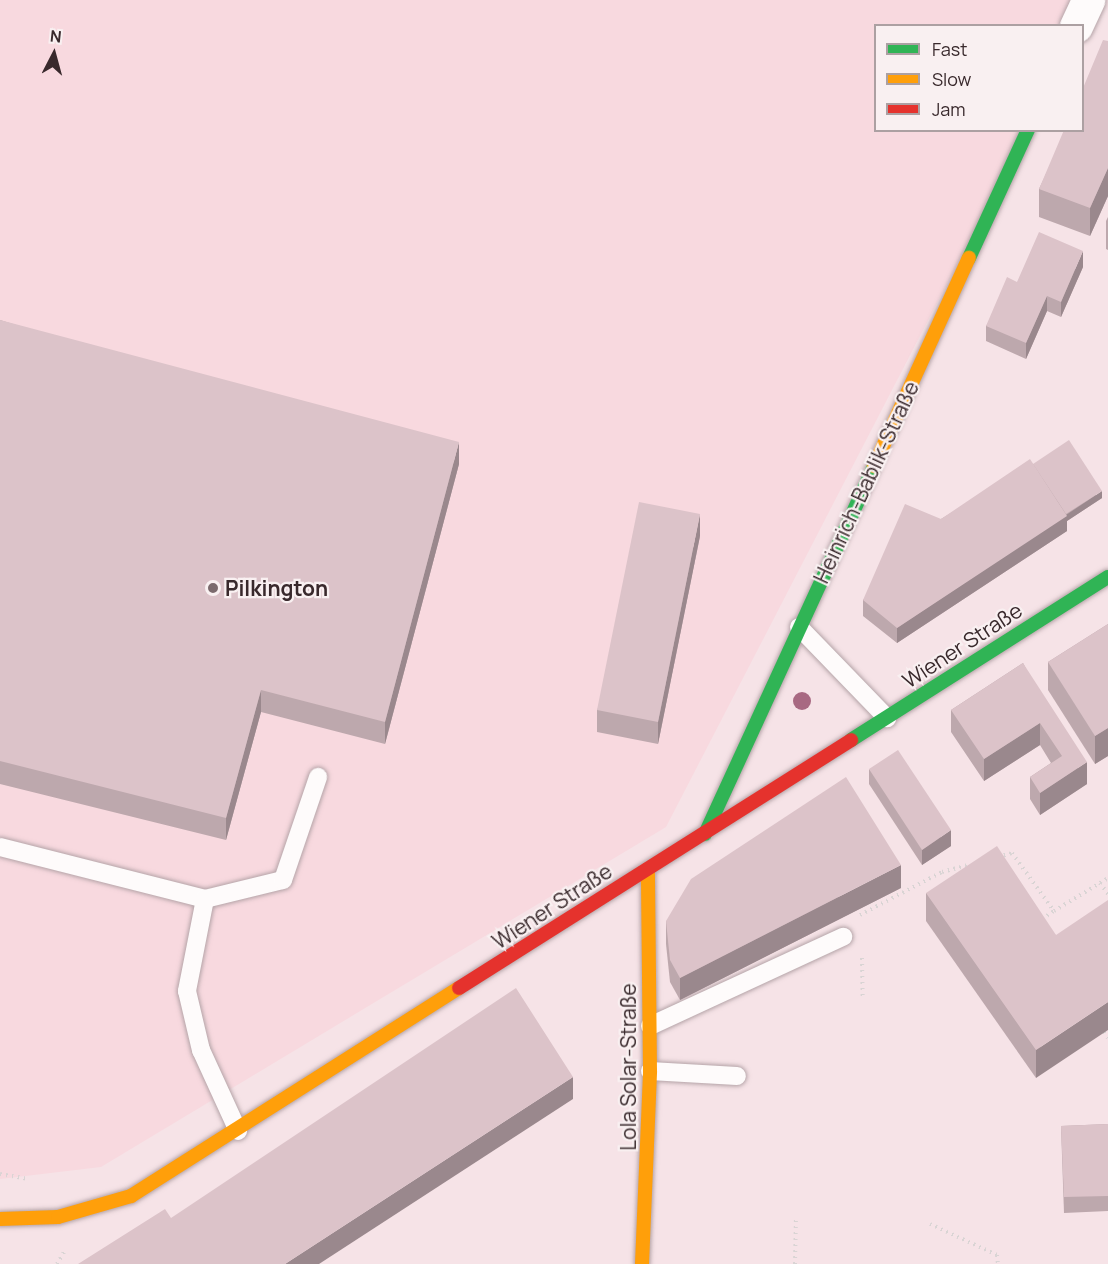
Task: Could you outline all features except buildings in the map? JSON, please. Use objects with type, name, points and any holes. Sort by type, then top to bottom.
[{"type":"main road","name":"Heinrich-Bablik-Straße","points":[[705,834],[1027,132]]},
{"type":"main road","name":"Wiener Straße","points":[[0,1219],[58,1217],[131,1196],[238,1131],[1108,577]]},
{"type":"main road","name":"Lola Solar-Straße","points":[[642,1264],[650,1071],[648,869]]},
{"type":"street","points":[[1077,24],[1088,0]]},
{"type":"lane","points":[[799,627],[886,718]]},
{"type":"lane","points":[[0,847],[205,899],[284,880],[318,777]]},
{"type":"lane","points":[[205,899],[187,991],[201,1050],[238,1131]]},
{"type":"lane","points":[[650,1026],[843,937]]},
{"type":"lane","points":[[650,1071],[737,1076]]},
{"type":"path","points":[[992,859],[1012,853],[1054,911]]},
{"type":"path","points":[[860,922],[859,911],[942,872],[982,861]]},
{"type":"path","points":[[1039,921],[1108,878]]},
{"type":"path","points":[[1100,883],[1108,894]]},
{"type":"path","points":[[861,954],[863,997]]},
{"type":"path","points":[[1104,1032],[1108,1038]]},
{"type":"path","points":[[795,1264],[796,1217]]},
{"type":"path","points":[[930,1224],[997,1255],[998,1264]]},
{"type":"shaded area","points":[[0,0],[1094,0],[1081,24],[874,24],[874,132],[1025,132],[666,827],[101,1167],[0,1179]]},
{"type":"traffic: fast","points":[[969,258],[1027,132]]},
{"type":"traffic: fast","points":[[705,834],[874,466]]},
{"type":"traffic: fast","points":[[851,740],[1108,577]]},
{"type":"traffic: slow","points":[[874,466],[969,258]]},
{"type":"traffic: slow","points":[[642,1264],[650,1071],[648,869]]},
{"type":"traffic: slow","points":[[0,1219],[58,1217],[131,1196],[459,988]]},
{"type":"traffic: jam","points":[[459,988],[851,740]]},
{"type":"place","name":"Pilkington","points":[[213,588]]}]
